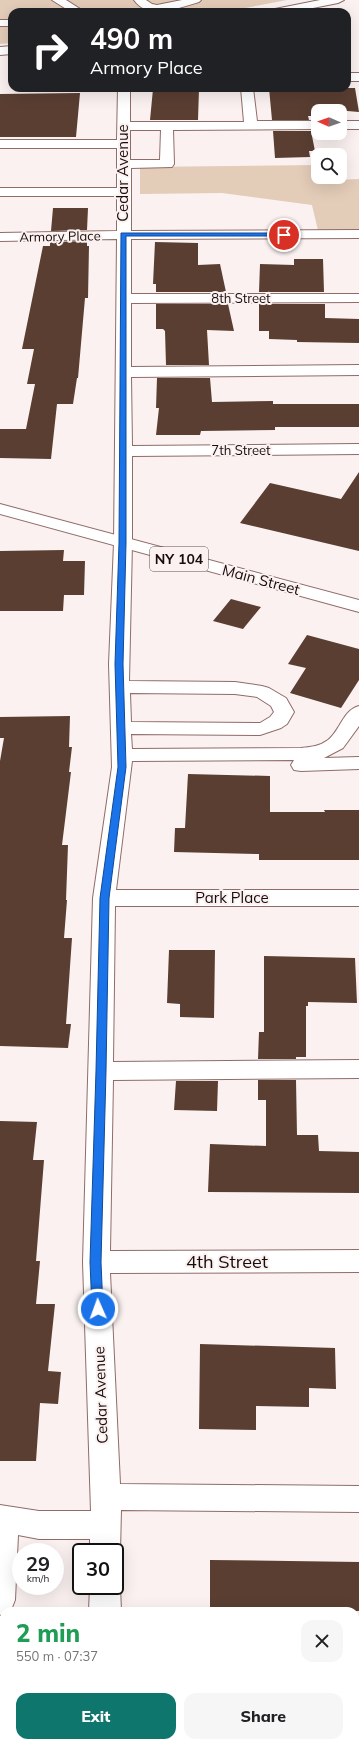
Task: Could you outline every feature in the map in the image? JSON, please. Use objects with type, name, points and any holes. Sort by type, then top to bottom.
[{"type":"street","points":[[58,0],[72,8]]},
{"type":"street","points":[[149,8],[170,0]]},
{"type":"street","points":[[158,8],[195,0]]},
{"type":"street","points":[[296,8],[338,0]]},
{"type":"street","name":"Cedar Avenue","points":[[105,1525],[96,1262],[104,898],[122,761],[119,626],[123,543],[124,92]]},
{"type":"street","points":[[247,92],[251,125]]},
{"type":"street","points":[[123,145],[167,126],[311,125]]},
{"type":"street","points":[[347,125],[359,125]]},
{"type":"street","points":[[0,144],[123,145],[167,164],[167,126]]},
{"type":"street","points":[[0,192],[123,192]]},
{"type":"street","name":"Armory Place","points":[[0,237],[123,234],[359,234]]},
{"type":"street","name":"8th Street","points":[[123,299],[359,298]]},
{"type":"street","points":[[123,372],[359,370]]},
{"type":"street","name":"7th Street","points":[[123,451],[359,449]]},
{"type":"street","name":"Main Street","points":[[0,510],[359,606]]},
{"type":"street","points":[[120,687],[235,688],[262,692],[279,702],[284,712],[279,721],[272,726],[260,729],[122,728]]},
{"type":"street","points":[[122,761],[321,752],[336,744],[359,712]]},
{"type":"street","points":[[122,761],[359,763]]},
{"type":"street","name":"Park Place","points":[[104,898],[359,898]]},
{"type":"street","points":[[101,1071],[359,1069]]},
{"type":"street","name":"4th Street","points":[[96,1262],[359,1261]]},
{"type":"street","points":[[0,1600],[2,1519],[38,1525],[105,1525],[359,1499]]},
{"type":"street","points":[[105,1595],[105,1607]]},
{"type":"shaded area","points":[[0,0],[287,0],[245,8],[8,8],[8,43],[0,44]]},
{"type":"shaded area","points":[[311,165],[311,184],[347,184],[347,180],[359,179],[359,238],[320,239],[312,205],[222,193],[140,194],[140,167]]},
{"type":"building","points":[[351,88],[355,88],[359,112],[347,111],[347,104],[311,104],[311,116],[308,116],[309,120],[272,120],[269,92],[351,92]]},
{"type":"building","points":[[153,92],[199,92],[198,120],[150,120]]},
{"type":"building","points":[[80,93],[76,137],[0,137],[0,94]]},
{"type":"building","points":[[273,131],[311,131],[311,140],[313,140],[314,148],[311,148],[311,151],[309,151],[310,157],[275,158]]},
{"type":"building","points":[[53,208],[88,208],[87,230],[51,231]]},
{"type":"building","points":[[87,241],[87,246],[89,246],[88,298],[85,298],[78,378],[73,404],[57,404],[51,459],[0,458],[0,429],[26,429],[35,384],[27,384],[34,349],[22,349],[43,246],[50,246],[50,242]]},
{"type":"building","points":[[155,242],[198,243],[198,265],[220,264],[226,292],[156,292],[156,284],[153,284]]},
{"type":"building","points":[[294,259],[323,259],[324,292],[259,292],[260,264],[294,265]]},
{"type":"building","points":[[156,304],[228,304],[234,331],[207,330],[209,365],[166,365],[165,331],[163,329],[156,329]]},
{"type":"building","points":[[259,304],[325,304],[325,318],[359,319],[359,343],[297,342],[297,340],[269,339],[269,331],[259,331]]},
{"type":"building","points":[[157,378],[210,378],[212,402],[273,401],[273,404],[359,404],[359,427],[275,427],[275,430],[201,431],[200,435],[156,435],[159,408],[156,408]]},
{"type":"building","points":[[359,472],[359,551],[240,523],[270,483],[341,499]]},
{"type":"building","points":[[64,550],[63,561],[85,561],[84,595],[64,595],[63,611],[0,611],[0,551]]},
{"type":"building","points":[[231,599],[261,607],[243,629],[213,621]]},
{"type":"building","points":[[307,635],[359,649],[359,680],[341,708],[290,693],[306,668],[288,664]]},
{"type":"building","points":[[70,716],[69,747],[72,747],[69,772],[71,772],[62,845],[68,845],[67,900],[64,938],[72,938],[66,1024],[71,1024],[68,1048],[0,1046],[0,761],[4,738],[0,738],[0,717]]},
{"type":"building","points":[[188,774],[270,776],[270,812],[325,812],[324,810],[359,810],[359,860],[259,860],[259,854],[174,852],[175,828],[185,828]]},
{"type":"building","points":[[169,950],[215,950],[214,1018],[180,1017],[180,1004],[167,1003]]},
{"type":"building","points":[[264,956],[355,958],[357,1003],[308,1002],[308,1006],[306,1006],[306,1057],[296,1057],[296,1059],[258,1059],[259,1032],[264,1032]]},
{"type":"building","points":[[258,1080],[296,1080],[297,1135],[318,1135],[319,1151],[359,1152],[359,1193],[208,1192],[210,1144],[266,1146],[266,1100],[258,1100]]},
{"type":"building","points":[[176,1081],[218,1081],[217,1111],[174,1110]]},
{"type":"building","points":[[0,1121],[37,1122],[33,1160],[44,1160],[36,1261],[40,1261],[36,1304],[55,1304],[48,1371],[61,1372],[58,1404],[40,1403],[36,1461],[0,1461]]},
{"type":"building","points":[[200,1344],[335,1348],[336,1389],[309,1388],[309,1407],[256,1406],[256,1430],[199,1429]]},
{"type":"building","points":[[210,1560],[359,1562],[359,1607],[210,1607]]},
{"type":"route","points":[[98,1309],[96,1262],[104,898],[122,767],[119,626],[123,543],[123,234],[284,235]]}]
